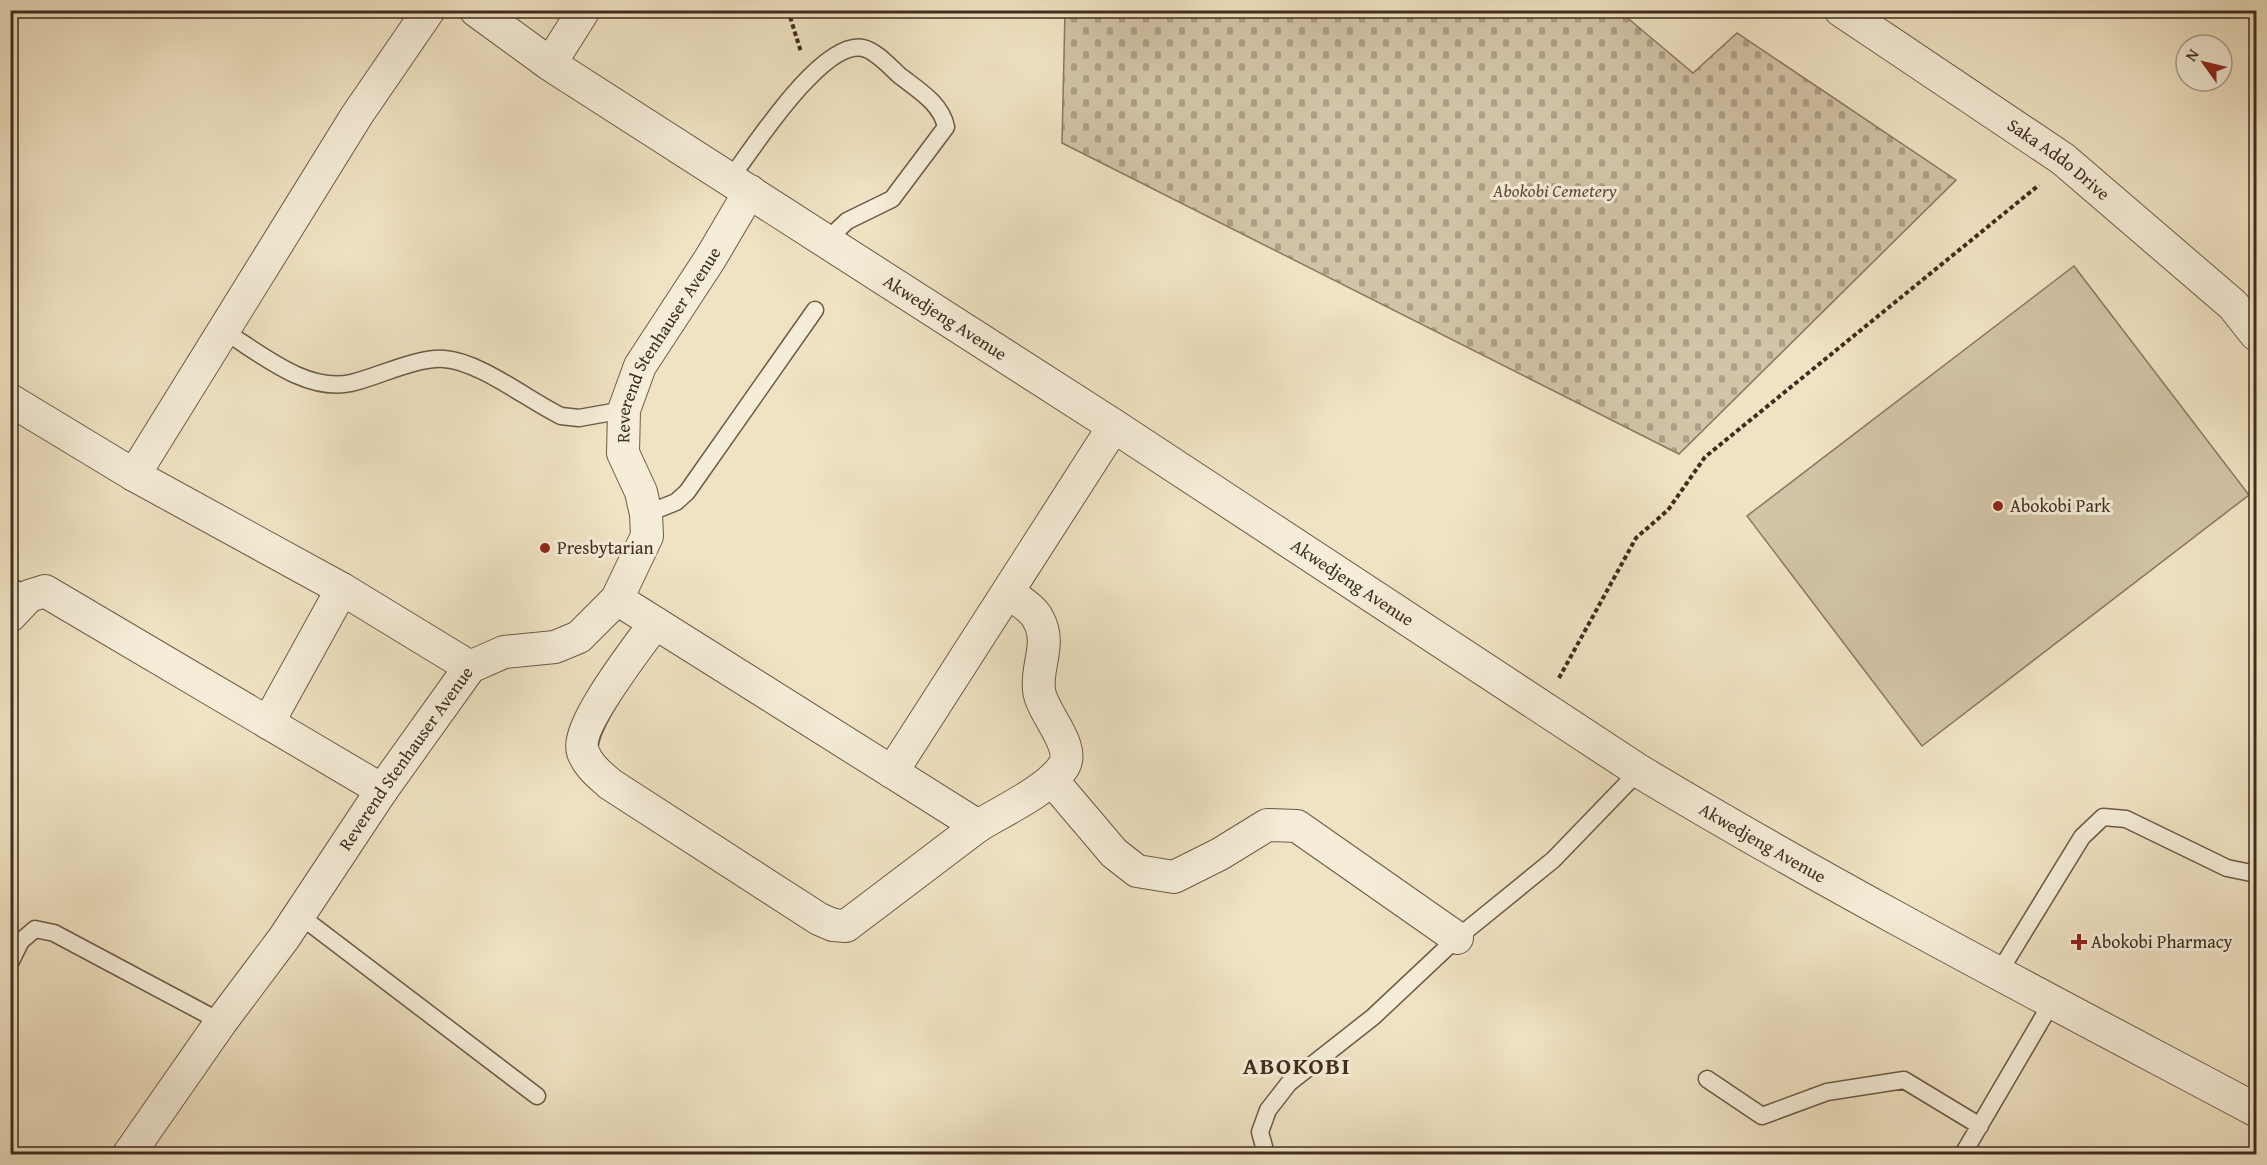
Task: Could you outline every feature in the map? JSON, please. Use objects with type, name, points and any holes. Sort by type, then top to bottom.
[{"type":"street","points":[[134,475],[357,115],[429,10]]},
{"type":"street","name":"Akwedjeng Avenue","points":[[476,10],[550,64],[1114,426],[1639,771],[1728,824],[1998,974],[2256,1110]]},
{"type":"street","points":[[550,64],[584,10]]},
{"type":"street","name":"Saka Addo Drive","points":[[1841,11],[2063,159],[2232,305],[2256,334]]},
{"type":"street","name":"Reverend Stenhauser Avenue","points":[[129,1155],[221,1022],[299,915],[382,790],[470,667],[504,652],[555,647],[579,637],[617,599],[647,536],[646,514],[641,492],[622,453],[624,410],[640,366],[710,259],[740,185]]},
{"type":"street","points":[[10,400],[134,475],[342,589],[470,667]]},
{"type":"street","points":[[892,772],[1114,426]]},
{"type":"street","points":[[268,723],[342,589]]},
{"type":"street","points":[[17,599],[45,591],[382,790]]},
{"type":"street","points":[[654,623],[590,718],[582,737],[582,751],[591,766],[610,784],[819,919],[833,925],[846,926],[978,826],[1052,780],[1065,763],[1066,746],[1044,707],[1039,690],[1045,640],[1038,617],[1008,592]]},
{"type":"street","points":[[617,599],[978,826]]},
{"type":"street","points":[[1052,780],[1114,854],[1137,871],[1174,877],[1220,854],[1267,825],[1297,826],[1457,938]]},
{"type":"lane","points":[[740,185],[808,76],[853,48],[864,48],[943,112],[946,127],[892,200],[847,221],[826,240]]},
{"type":"lane","points":[[646,514],[676,502],[687,492],[815,310]]},
{"type":"lane","points":[[224,331],[304,379],[331,385],[351,383],[379,373],[441,358],[464,362],[561,416],[579,418],[624,410]]},
{"type":"lane","points":[[1266,1155],[1260,1132],[1268,1110],[1289,1083],[1373,1017],[1457,938],[1553,860],[1639,771]]},
{"type":"lane","points":[[1998,974],[2082,837],[2103,816],[2126,819],[2227,868],[2256,874]]},
{"type":"lane","points":[[299,915],[537,1096]]},
{"type":"lane","points":[[10,963],[21,941],[35,929],[54,933],[221,1022]]},
{"type":"lane","points":[[1963,1155],[2052,1002]]},
{"type":"lane","points":[[1707,1079],[1762,1116],[1827,1092],[1904,1080],[1980,1126]]},
{"type":"path","points":[[788,10],[808,76]]},
{"type":"path","points":[[1543,708],[1636,538],[1668,510],[1706,457],[2034,189],[2063,159]]},
{"type":"green space","name":"Abokobi Cemetery","points":[[1618,10],[1693,73],[1737,33],[1956,180],[1679,454],[1062,143],[1065,11]]},
{"type":"green space","name":"Abokobi Park","points":[[2074,266],[2249,495],[1922,746],[1747,516]]},
{"type":"place","name":"Abokobi Park","points":[[1998,506]]},
{"type":"place","name":"Presbytarian","points":[[545,548]]},
{"type":"place","name":"Abokobi Pharmacy","points":[[2079,942]]},
{"type":"district","name":"ABOKOBI","points":[[1297,1066]]}]
